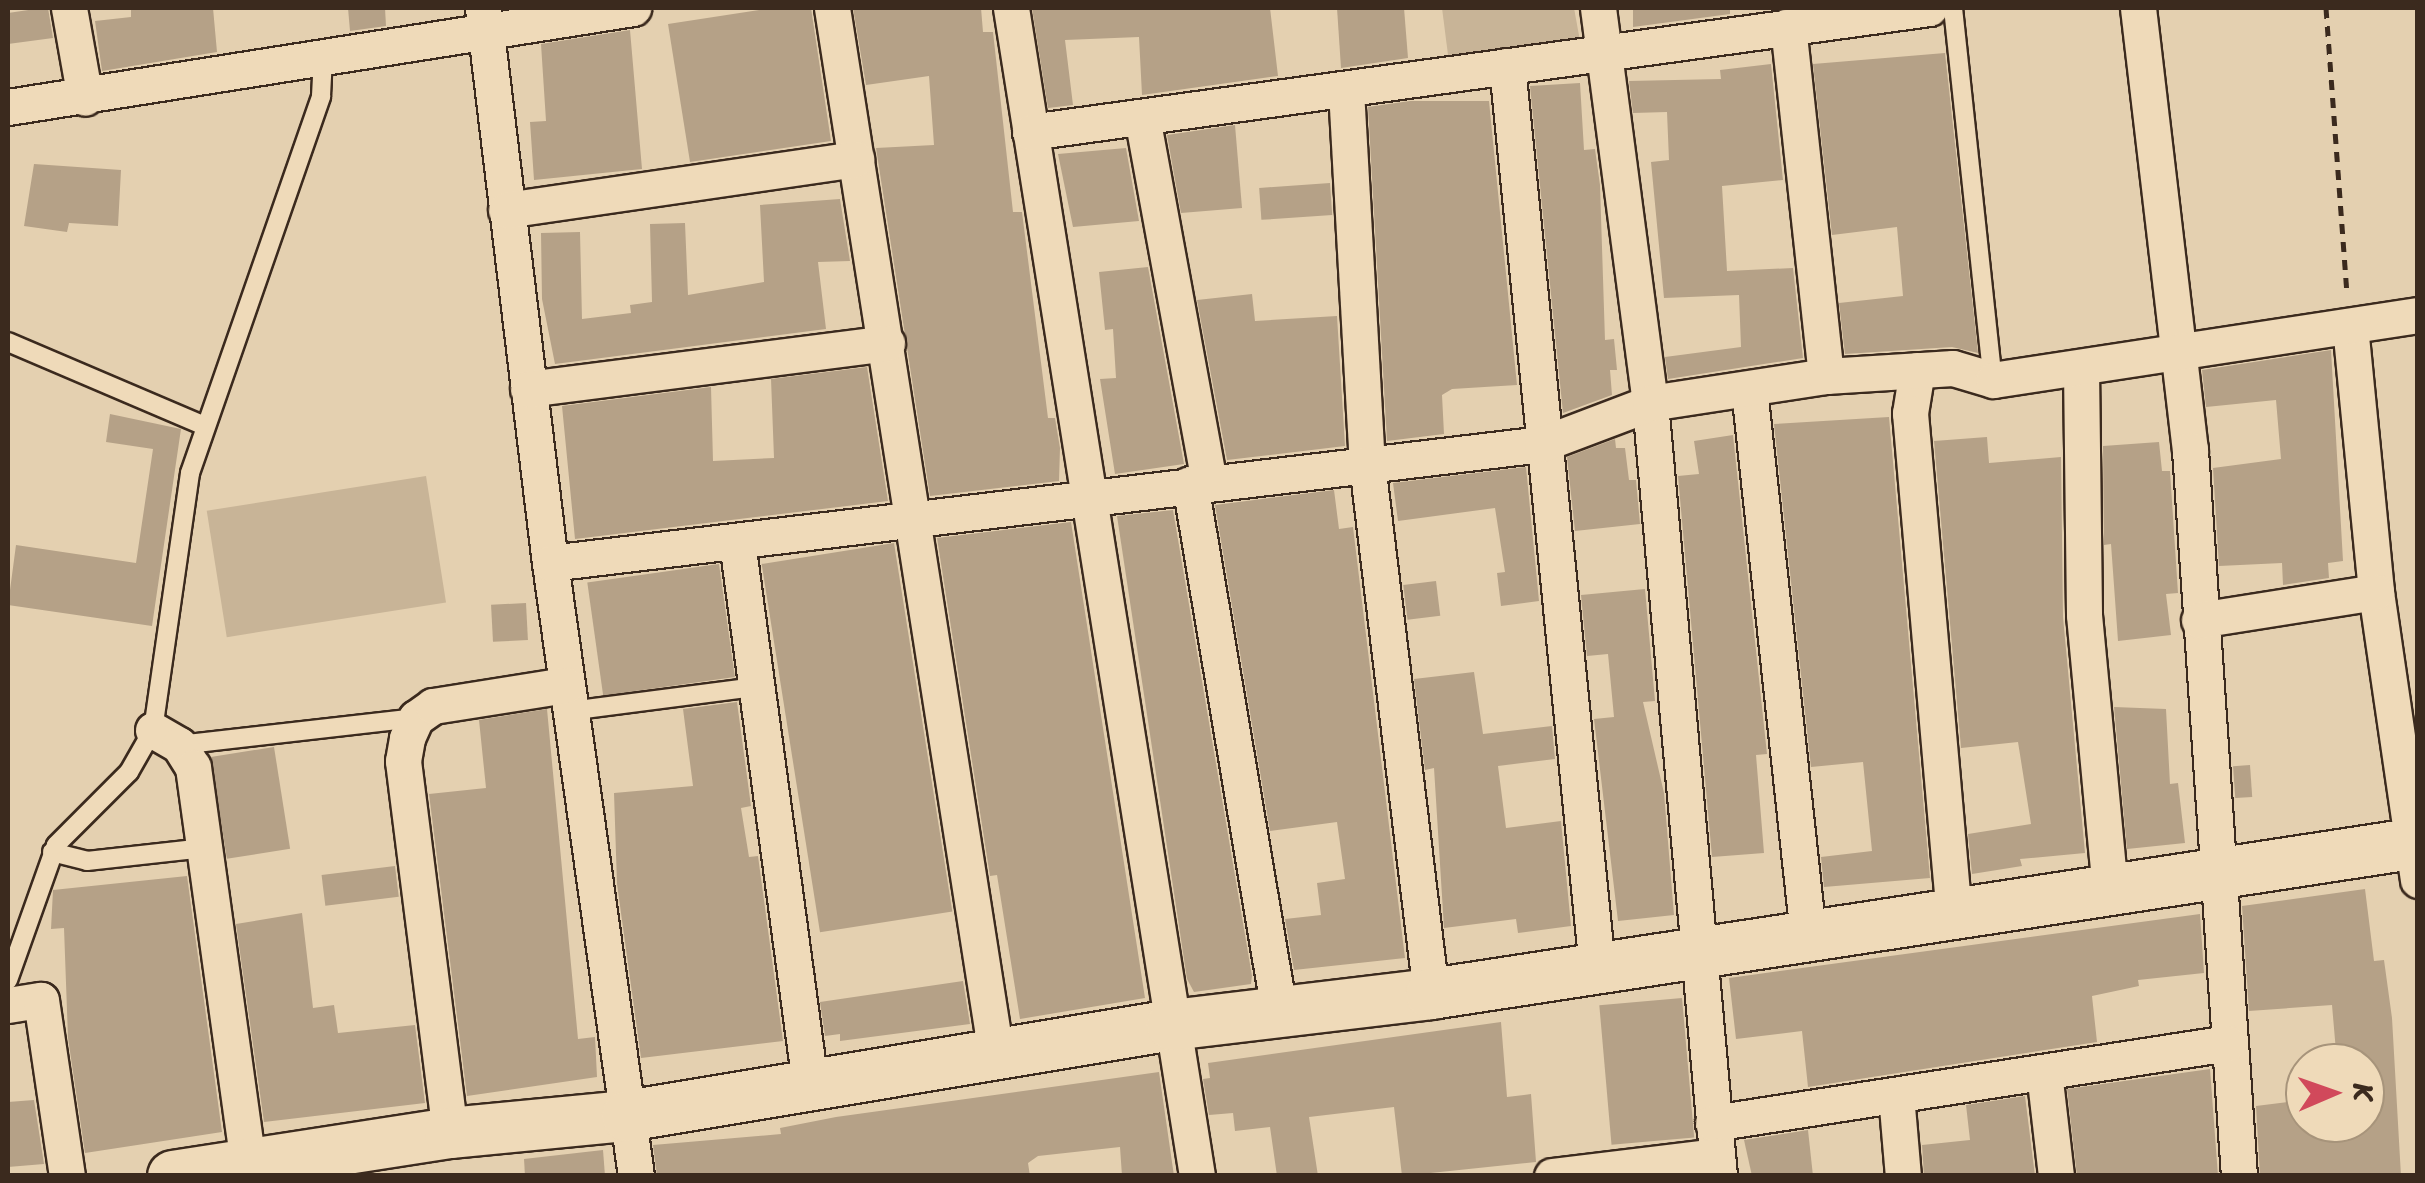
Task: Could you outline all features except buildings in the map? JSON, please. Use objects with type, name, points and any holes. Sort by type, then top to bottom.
[{"type":"street","points":[[69,8],[85,98]]},
{"type":"street","points":[[8,107],[323,60],[484,21],[633,8]]},
{"type":"street","points":[[832,8],[996,1054]]},
{"type":"street","points":[[1011,8],[1086,499],[1197,1176]]},
{"type":"street","points":[[1598,8],[1650,403],[1716,1152]]},
{"type":"street","points":[[1030,132],[1346,90],[1602,49],[1929,8]]},
{"type":"street","points":[[2138,8],[2174,355],[2190,450],[2239,1176]]},
{"type":"street","points":[[484,21],[550,562],[636,1176]]},
{"type":"street","points":[[1788,26],[1826,376]]},
{"type":"street","points":[[1507,66],[1597,968]]},
{"type":"street","points":[[1346,90],[1367,464],[1431,994]]},
{"type":"street","points":[[1142,118],[1278,1012]]},
{"type":"street","points":[[506,210],[856,160]]},
{"type":"street","points":[[550,562],[1542,444],[1650,403],[1826,376],[1953,368],[1993,380],[2418,315]]},
{"type":"street","points":[[173,1176],[450,1133],[627,1116],[1172,1025],[1431,994],[1954,911],[2219,874],[2416,855],[2376,592],[2350,326]]},
{"type":"street","points":[[528,389],[887,343]]},
{"type":"street","points":[[2081,368],[2084,615],[2110,892]]},
{"type":"street","points":[[1917,370],[1910,414],[1954,911]]},
{"type":"street","points":[[1749,389],[1808,935]]},
{"type":"street","points":[[736,542],[810,1083]]},
{"type":"street","points":[[2199,620],[2376,592]]},
{"type":"street","points":[[450,1133],[403,760],[416,718],[433,706],[568,698]]},
{"type":"street","points":[[166,738],[193,767],[248,1164]]},
{"type":"street","points":[[8,1005],[41,1000],[67,1176]]},
{"type":"street","points":[[1552,1176],[1716,1152],[1896,1095],[2228,1043]]},
{"type":"street","points":[[2044,1072],[2056,1176]]},
{"type":"street","points":[[1896,1095],[1903,1176]]},
{"type":"lane","points":[[1952,8],[1993,380]]},
{"type":"lane","points":[[166,738],[163,692],[181,522],[203,425],[321,96],[323,60]]},
{"type":"lane","points":[[8,342],[203,425]]},
{"type":"lane","points":[[568,698],[756,687]]},
{"type":"lane","points":[[8,980],[52,852],[82,812],[166,738],[416,718]]},
{"type":"lane","points":[[52,852],[87,861],[204,848]]},
{"type":"path","points":[[2326,8],[2350,326]]},
{"type":"shaded area","points":[[1442,8],[1574,8],[1580,41],[1448,55]]},
{"type":"shaded area","points":[[426,476],[446,602],[227,637],[207,511]]}]
